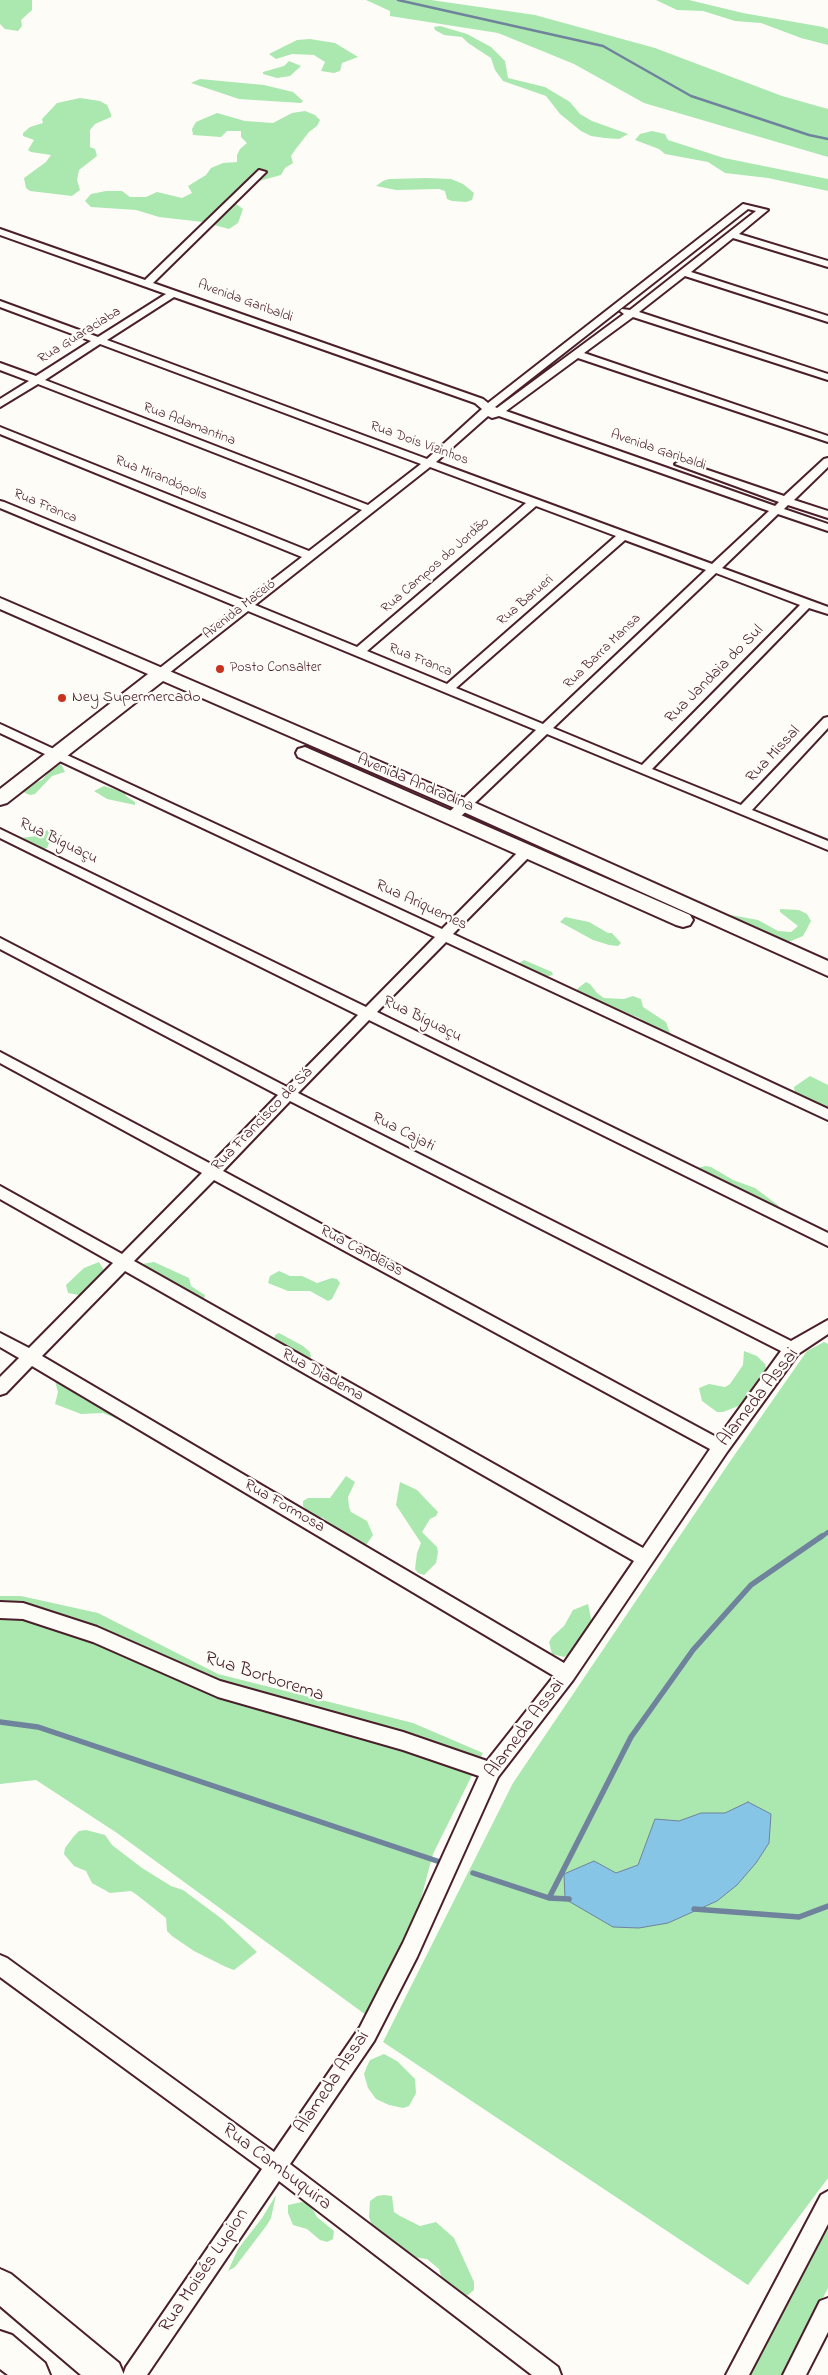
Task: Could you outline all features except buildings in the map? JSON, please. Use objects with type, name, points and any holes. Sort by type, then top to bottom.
[{"type":"main road","name":"Avenida Andradina","points":[[0,603],[154,679]]},
{"type":"main road","name":"Avenida Andradina","points":[[0,618],[154,679],[824,974]]},
{"type":"main road","name":"Avenida Maceió","points":[[0,799],[154,679]]},
{"type":"main road","name":"Avenida Andradina","points":[[457,812],[526,852],[824,974]]},
{"type":"main road","points":[[0,2285],[107,2375]]},
{"type":"main road","points":[[0,2347],[34,2375]]},
{"type":"street","points":[[147,283],[262,172]]},
{"type":"street","name":"Avenida Maceió","points":[[154,679],[244,606],[428,463],[478,420],[503,409],[632,313],[733,235],[762,210],[746,206],[487,404],[478,420]]},
{"type":"street","name":"Avenida Garibaldi","points":[[0,232],[175,292],[487,404],[787,500],[828,515]]},
{"type":"street","points":[[733,235],[828,264]]},
{"type":"street","points":[[684,273],[828,319]]},
{"type":"street","name":"Rua Guaraciaba","points":[[0,404],[175,292]]},
{"type":"street","name":"Rua Dois Vizinhos","points":[[0,304],[828,611]]},
{"type":"street","points":[[616,307],[828,377]]},
{"type":"street","points":[[576,354],[828,438]]},
{"type":"street","name":"Rua Adamantina","points":[[0,366],[369,509]]},
{"type":"street","name":"Avenida Garibaldi","points":[[503,409],[828,528]]},
{"type":"street","name":"Rua Mirandópolis","points":[[0,430],[310,556]]},
{"type":"street","points":[[787,500],[828,461]]},
{"type":"street","name":"Rua Barra Mansa","points":[[457,812],[787,500]]},
{"type":"street","name":"Rua Campos do Jordão","points":[[359,652],[534,502]]},
{"type":"street","name":"Rua Franca","points":[[0,504],[828,846]]},
{"type":"street","name":"Rua Barueri","points":[[448,689],[624,535]]},
{"type":"street","name":"Rua Jandaia do Sul","points":[[644,770],[808,603]]},
{"type":"street","name":"Rua Missal","points":[[744,810],[828,721]]},
{"type":"street","name":"Rua Ariquemes","points":[[0,728],[828,1115]]},
{"type":"street","name":"Rua Biguaçu","points":[[0,833],[370,1013],[828,1240]]},
{"type":"street","name":"Rua Francisco de Sá","points":[[0,1388],[124,1264],[526,852]]},
{"type":"street","name":"Rua Cajati","points":[[0,943],[288,1094],[792,1349]]},
{"type":"street","name":"Rua Candeias","points":[[0,1057],[721,1447]]},
{"type":"street","name":"Rua Diadema","points":[[0,1192],[644,1558]]},
{"type":"street","name":"Alameda Assai","points":[[277,2167],[367,2034],[410,1950],[491,1771],[568,1674],[644,1558],[792,1349],[828,1326]]},
{"type":"street","name":"Rua Formosa","points":[[0,1339],[568,1674]]},
{"type":"street","name":"Rua Borborema","points":[[0,1610],[23,1611],[97,1635],[218,1689],[403,1741],[491,1771]]},
{"type":"street","name":"Rua Cambuquira","points":[[0,1965],[277,2167],[550,2375]]},
{"type":"street","name":"Rua Moisés Lupion","points":[[134,2375],[277,2167]]},
{"type":"street","points":[[737,2375],[828,2202]]},
{"type":"street","points":[[794,2375],[828,2309]]},
{"type":"green space","points":[[0,0],[32,0],[32,10],[21,20],[22,26],[18,31],[5,29],[0,24]]},
{"type":"green space","points":[[366,0],[431,0],[535,15],[655,48],[782,96],[828,109],[828,157],[644,103],[574,64],[498,33],[390,16],[390,11]]},
{"type":"green space","points":[[656,0],[689,0],[743,13],[823,27],[828,29],[828,45],[801,38],[761,23],[735,21],[703,11],[677,10]]},
{"type":"green space","points":[[440,26],[467,34],[491,47],[505,61],[508,78],[545,87],[570,102],[580,114],[592,121],[628,134],[619,139],[591,136],[581,131],[560,114],[546,96],[503,81],[495,70],[491,58],[462,37],[444,35],[435,30],[434,27]]},
{"type":"green space","points":[[310,39],[335,43],[358,57],[342,63],[340,71],[334,73],[321,71],[325,62],[314,55],[292,54],[276,59],[269,54],[297,40]]},
{"type":"green space","points":[[289,61],[301,66],[290,76],[277,78],[263,74],[263,72],[284,66]]},
{"type":"green space","points":[[200,79],[264,85],[293,92],[303,101],[301,103],[239,99],[191,83]]},
{"type":"green space","points":[[80,98],[100,101],[107,105],[111,117],[95,124],[90,130],[90,147],[95,149],[97,156],[79,170],[77,180],[80,190],[72,196],[30,191],[26,188],[24,178],[46,162],[51,155],[28,150],[34,140],[23,136],[23,133],[30,127],[43,123],[42,119],[57,103]]},
{"type":"green space","points":[[305,111],[315,115],[320,120],[317,126],[309,132],[295,150],[291,156],[293,163],[285,168],[281,175],[259,181],[235,203],[243,209],[238,223],[229,229],[203,222],[159,217],[136,210],[91,207],[85,201],[91,194],[106,191],[122,191],[130,197],[146,197],[157,192],[182,198],[192,193],[188,186],[206,175],[211,168],[223,163],[237,162],[237,155],[240,149],[247,143],[241,137],[241,131],[227,131],[221,137],[193,135],[192,129],[196,122],[217,113],[245,121],[273,123],[292,113]]},
{"type":"green space","points":[[652,131],[665,134],[668,140],[724,158],[828,179],[828,191],[768,178],[725,173],[708,162],[665,154],[659,149],[635,140],[640,134]]},
{"type":"green space","points":[[389,179],[451,179],[463,184],[474,193],[472,200],[466,202],[452,201],[447,199],[445,191],[439,189],[396,190],[376,186]]},
{"type":"green space","points":[[61,764],[65,772],[52,776],[35,794],[30,795],[23,792],[22,789],[42,780],[50,771]]},
{"type":"green space","points":[[104,786],[125,793],[126,796],[135,802],[135,805],[107,799],[94,791]]},
{"type":"green space","points":[[47,830],[51,830],[53,833],[47,848],[43,849],[29,844],[21,838],[37,836]]},
{"type":"green space","points":[[780,909],[799,910],[807,914],[811,921],[803,936],[791,941],[779,942],[729,921],[725,914],[758,920],[778,931],[791,932],[798,926],[780,912]]},
{"type":"green space","points":[[565,917],[589,922],[608,933],[612,933],[621,943],[618,946],[593,940],[560,922]]},
{"type":"green space","points":[[524,960],[552,972],[553,975],[544,977],[521,967],[518,964]]},
{"type":"green space","points":[[586,982],[604,998],[624,999],[633,996],[641,999],[643,1007],[666,1022],[670,1033],[664,1034],[655,1030],[639,1018],[578,992],[577,989]]},
{"type":"green space","points":[[810,1076],[828,1085],[828,1111],[795,1094],[794,1087]]},
{"type":"green space","points":[[706,1166],[733,1180],[755,1188],[779,1206],[774,1207],[697,1168]]},
{"type":"green space","points":[[99,1262],[106,1274],[84,1296],[68,1293],[66,1285],[84,1268]]},
{"type":"green space","points":[[154,1262],[189,1278],[191,1286],[205,1295],[204,1299],[198,1299],[143,1268],[142,1264]]},
{"type":"green space","points":[[279,1271],[290,1276],[302,1276],[317,1283],[332,1278],[337,1279],[340,1283],[332,1299],[328,1301],[310,1291],[288,1291],[268,1283],[270,1276]]},
{"type":"green space","points":[[279,1333],[303,1346],[310,1352],[311,1357],[308,1360],[274,1341],[275,1335]]},
{"type":"green space","points":[[824,1342],[828,1344],[828,2178],[748,2285],[383,2042],[513,1783],[731,1460],[807,1351]]},
{"type":"green space","points":[[744,1351],[757,1356],[765,1364],[766,1368],[760,1382],[741,1405],[723,1412],[717,1412],[702,1401],[699,1388],[709,1384],[725,1387],[730,1384],[743,1365]]},
{"type":"green space","points":[[55,1381],[61,1382],[83,1399],[116,1415],[118,1419],[103,1413],[81,1414],[55,1404],[58,1392]]},
{"type":"green space","points":[[346,1476],[355,1482],[348,1497],[351,1512],[367,1521],[373,1535],[366,1545],[358,1544],[323,1518],[310,1514],[303,1506],[303,1501],[308,1498],[330,1498]]},
{"type":"green space","points":[[400,1482],[417,1490],[438,1512],[436,1516],[430,1519],[422,1532],[437,1547],[438,1552],[436,1563],[424,1575],[418,1573],[415,1569],[417,1553],[421,1543],[396,1505]]},
{"type":"green space","points":[[0,1596],[21,1596],[98,1613],[218,1674],[413,1723],[483,1753],[433,1854],[416,1917],[366,2015],[117,1833],[36,1780],[0,1784]]},
{"type":"green space","points":[[588,1604],[592,1623],[572,1653],[564,1657],[552,1654],[549,1642],[552,1637],[564,1626],[573,1610]]},
{"type":"green space","points":[[86,1830],[105,1835],[112,1845],[142,1868],[171,1886],[183,1890],[222,1919],[257,1952],[234,1970],[226,1967],[194,1951],[172,1936],[167,1931],[166,1918],[131,1891],[110,1893],[92,1883],[86,1871],[74,1866],[64,1854],[65,1848],[74,1836],[79,1831]]},
{"type":"green space","points":[[384,2054],[397,2061],[415,2079],[416,2093],[409,2106],[403,2108],[389,2105],[376,2099],[368,2088],[364,2074],[367,2066],[370,2060]]},
{"type":"green space","points":[[276,2195],[271,2218],[267,2225],[235,2267],[228,2271],[238,2249],[262,2218]]},
{"type":"green space","points":[[377,2196],[392,2196],[394,2212],[400,2216],[420,2226],[436,2222],[454,2238],[474,2282],[474,2290],[461,2298],[444,2286],[439,2269],[427,2259],[412,2257],[374,2232],[369,2217],[370,2201]]},
{"type":"green space","points":[[302,2202],[309,2203],[317,2217],[334,2231],[333,2239],[327,2242],[320,2240],[307,2229],[293,2225],[288,2213],[288,2205]]},
{"type":"green space","points":[[828,2223],[828,2288],[783,2375],[748,2375]]},
{"type":"water","points":[[748,1802],[771,1814],[769,1843],[756,1863],[737,1885],[717,1901],[668,1923],[639,1928],[613,1927],[565,1899],[564,1874],[594,1861],[616,1873],[638,1865],[655,1819],[679,1821],[701,1813],[725,1813]]},
{"type":"waterway","points":[[398,0],[603,46],[691,96],[809,135],[828,139]]},
{"type":"waterway","points":[[820,1538],[828,1532]]},
{"type":"waterway","points":[[549,1898],[631,1737],[693,1650],[751,1585],[822,1536]]},
{"type":"waterway","points":[[0,1722],[38,1727],[443,1863]]},
{"type":"waterway","points":[[473,1873],[549,1898]]},
{"type":"waterway","points":[[549,1898],[569,1899]]},
{"type":"waterway","points":[[694,1909],[799,1917],[828,1906]]},
{"type":"place","name":"Posto Consalter","points":[[220,669]]},
{"type":"place","name":"Ney Supermercado","points":[[62,698]]}]
